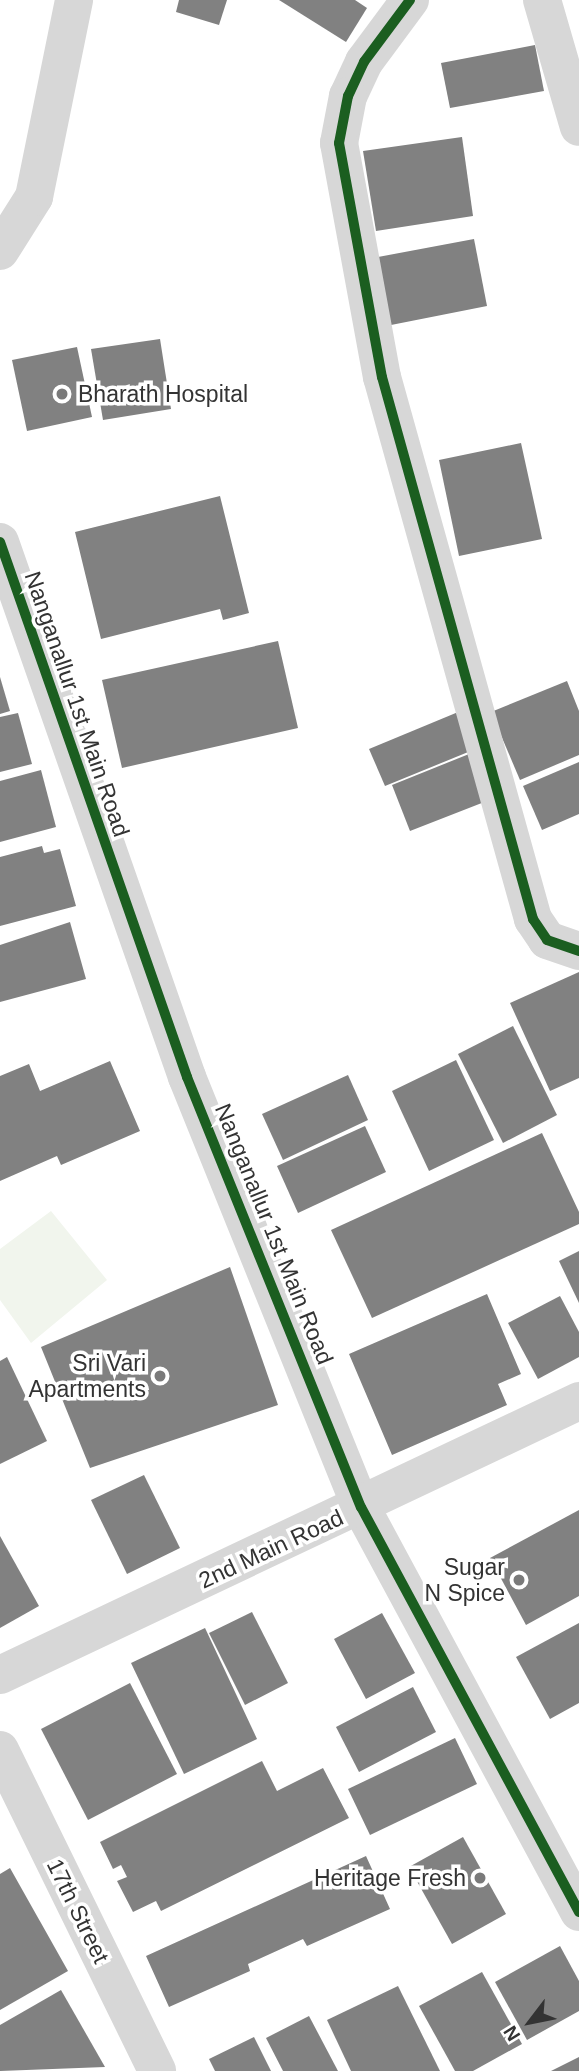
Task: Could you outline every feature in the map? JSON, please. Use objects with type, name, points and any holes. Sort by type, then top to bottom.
[{"type":"street","points":[[0,251],[34,197],[74,0]]},
{"type":"street","points":[[410,0],[364,62],[348,96],[339,143],[382,377],[533,919],[547,940],[579,951]]},
{"type":"street","points":[[542,0],[579,127]]},
{"type":"street","name":"Nanganallur 1st Main Road","points":[[0,542],[187,1077],[361,1507],[579,1912]]},
{"type":"street","name":"2nd Main Road","points":[[0,1675],[361,1507],[579,1401]]},
{"type":"street","name":"17th Street","points":[[0,1750],[157,2071]]},
{"type":"shaded area","points":[[51,1211],[107,1280],[31,1343],[0,1300],[0,1249]]},
{"type":"building","points":[[179,0],[227,0],[219,25],[176,12]]},
{"type":"building","points":[[279,0],[355,0],[367,8],[346,42]]},
{"type":"building","points":[[535,45],[544,91],[450,108],[441,63]]},
{"type":"building","points":[[462,137],[473,216],[376,231],[363,151]]},
{"type":"building","points":[[474,239],[487,306],[391,325],[378,257]]},
{"type":"building","points":[[160,339],[171,409],[103,420],[91,349]]},
{"type":"building","points":[[77,347],[92,417],[27,431],[12,360]]},
{"type":"building","points":[[521,443],[542,539],[459,556],[439,460]]},
{"type":"building","points":[[220,496],[249,613],[223,620],[220,609],[101,639],[75,532]]},
{"type":"building","points":[[278,641],[298,728],[122,768],[102,680]]},
{"type":"building","points":[[0,677],[10,711],[0,714]]},
{"type":"building","points":[[567,681],[579,711],[579,755],[520,780],[491,712]]},
{"type":"building","points":[[463,710],[478,748],[385,786],[369,749]]},
{"type":"building","points":[[18,713],[32,764],[0,772],[0,717]]},
{"type":"building","points":[[474,752],[492,799],[410,831],[392,785]]},
{"type":"building","points":[[579,762],[579,814],[542,830],[523,786]]},
{"type":"building","points":[[41,770],[56,827],[0,842],[0,781]]},
{"type":"building","points":[[42,846],[44,853],[60,849],[76,906],[0,926],[0,857]]},
{"type":"building","points":[[70,922],[86,979],[0,1002],[0,945]]},
{"type":"building","points":[[579,972],[579,1078],[550,1091],[510,1003]]},
{"type":"building","points":[[513,1026],[557,1115],[503,1143],[458,1054]]},
{"type":"building","points":[[456,1060],[494,1140],[429,1171],[392,1091]]},
{"type":"building","points":[[110,1061],[140,1131],[61,1165],[57,1156],[0,1181],[0,1076],[29,1064],[40,1091]]},
{"type":"building","points":[[348,1075],[368,1120],[283,1160],[262,1114]]},
{"type":"building","points":[[365,1126],[386,1172],[298,1213],[277,1166]]},
{"type":"building","points":[[542,1133],[579,1212],[579,1224],[372,1318],[331,1230]]},
{"type":"building","points":[[579,1251],[579,1303],[559,1261]]},
{"type":"building","name":"Sri Vari Apartments","points":[[230,1267],[278,1405],[90,1468],[41,1347]]},
{"type":"building","points":[[487,1294],[521,1374],[498,1384],[507,1405],[392,1455],[349,1354]]},
{"type":"building","points":[[560,1296],[579,1332],[579,1357],[538,1379],[508,1323]]},
{"type":"building","points":[[7,1357],[47,1441],[0,1464],[0,1361]]},
{"type":"building","points":[[144,1475],[180,1548],[127,1574],[91,1500]]},
{"type":"building","points":[[579,1510],[579,1596],[526,1625],[490,1558]]},
{"type":"building","points":[[0,1536],[39,1606],[0,1628]]},
{"type":"building","points":[[252,1612],[288,1683],[245,1705],[209,1633]]},
{"type":"building","points":[[382,1613],[415,1673],[366,1699],[334,1639]]},
{"type":"building","points":[[579,1623],[579,1703],[550,1719],[516,1657]]},
{"type":"building","points":[[205,1628],[257,1739],[184,1774],[131,1663]]},
{"type":"building","points":[[130,1683],[177,1774],[88,1820],[41,1729]]},
{"type":"building","points":[[413,1687],[436,1732],[359,1772],[336,1727]]},
{"type":"building","points":[[455,1738],[477,1784],[370,1835],[348,1789]]},
{"type":"building","points":[[262,1761],[277,1791],[323,1768],[349,1818],[161,1911],[156,1901],[133,1912],[117,1881],[127,1877],[121,1865],[113,1869],[100,1842]]},
{"type":"building","points":[[463,1837],[506,1914],[452,1944],[409,1867]]},
{"type":"building","points":[[366,1856],[390,1909],[307,1946],[303,1939],[248,1964],[250,1971],[169,2007],[146,1956]]},
{"type":"building","points":[[10,1868],[68,1971],[0,2010],[0,1874]]},
{"type":"building","points":[[560,1946],[579,1981],[579,2011],[527,2040],[495,1982]]},
{"type":"building","points":[[482,1972],[522,2044],[473,2071],[455,2071],[419,2006]]},
{"type":"building","points":[[398,1986],[440,2071],[351,2071],[327,2020]]},
{"type":"building","points":[[61,1990],[105,2067],[0,2071],[0,2025]]},
{"type":"building","points":[[309,2016],[338,2071],[283,2071],[266,2038]]},
{"type":"building","points":[[254,2037],[271,2071],[215,2071],[209,2059]]},
{"type":"building","points":[[579,2057],[579,2071],[551,2071]]},
{"type":"cycle path","points":[[410,0],[364,62],[348,96],[339,143],[382,377],[533,919],[547,940],[579,951]]},
{"type":"cycle path","points":[[0,542],[187,1077],[361,1507],[579,1912]]},
{"type":"place","name":"Bharath Hospital","points":[[62,394]]},
{"type":"place","name":"Sri Vari Apartments","points":[[160,1376]]},
{"type":"place","name":"Sugar N Spice","points":[[519,1580]]},
{"type":"place","name":"Heritage Fresh","points":[[480,1878]]}]
